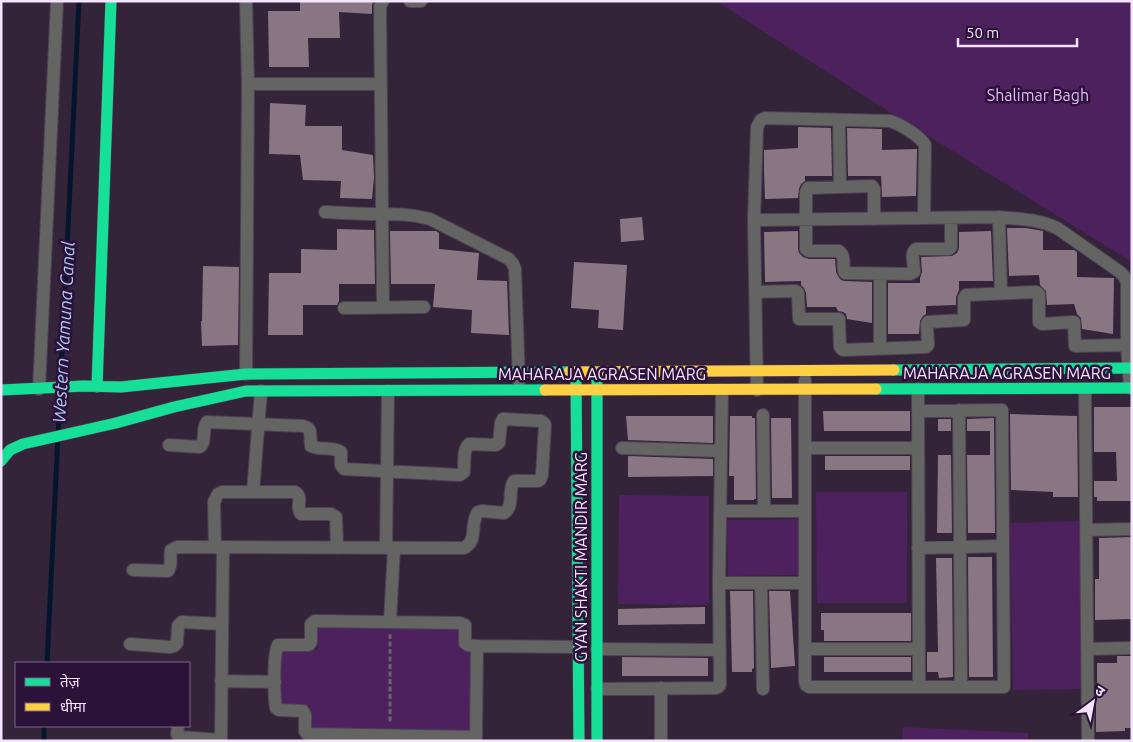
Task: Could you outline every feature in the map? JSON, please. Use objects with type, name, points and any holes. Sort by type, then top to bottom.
[{"type":"street","points":[[39,389],[57,1]]},
{"type":"street","points":[[97,387],[111,1]]},
{"type":"street","points":[[246,1],[248,84],[246,374]]},
{"type":"street","points":[[382,307],[380,6],[383,1]]},
{"type":"street","points":[[410,1],[420,1]]},
{"type":"street","points":[[248,84],[382,84]]},
{"type":"street","points":[[757,390],[754,220],[756,127],[758,123],[765,118],[890,121],[900,125],[924,143],[924,218]]},
{"type":"street","points":[[839,120],[840,187]]},
{"type":"street","points":[[874,219],[874,189],[872,186],[808,188],[806,192],[807,250],[841,252],[844,256],[843,271],[845,274],[910,274],[914,270],[913,253],[916,248],[950,248],[952,246],[951,218]]},
{"type":"street","points":[[325,212],[404,214],[430,219],[509,259],[515,270],[519,391]]},
{"type":"street","points":[[754,220],[999,217],[1036,220],[1052,225],[1073,238],[1124,276],[1127,283],[1127,345],[1131,388]]},
{"type":"street","points":[[999,217],[1001,293]]},
{"type":"street","points":[[880,274],[880,349]]},
{"type":"street","points":[[755,292],[797,291],[799,319],[840,320],[841,349],[927,347],[928,322],[964,320],[964,298],[966,295],[1037,292],[1039,294],[1039,322],[1042,324],[1074,322],[1076,346],[1127,345]]},
{"type":"street","points":[[344,308],[424,307]]},
{"type":"street","name":"MAHARAJA AGRASEN MARG","points":[[1,390],[84,386],[121,387],[246,374],[1130,368]]},
{"type":"street","points":[[805,370],[805,681],[806,685],[810,687],[1004,687],[1002,410],[918,411]]},
{"type":"street","name":"GYAN SHAKTI MANDIR MARG","points":[[576,372],[579,741]]},
{"type":"street","name":"GYAN SHAKTI MANDIR MARG","points":[[597,372],[597,741]]},
{"type":"street","name":"MAHARAJA AGRASEN MARG","points":[[1,461],[10,450],[23,444],[246,391],[1131,388]]},
{"type":"street","points":[[918,389],[918,686]]},
{"type":"street","points":[[1085,389],[1088,741]]},
{"type":"street","points":[[597,689],[718,687],[721,683],[719,583],[722,390]]},
{"type":"street","points":[[253,492],[261,391]]},
{"type":"street","points":[[388,391],[387,471],[390,622]]},
{"type":"street","points":[[959,410],[961,687]]},
{"type":"street","points":[[763,414],[764,511]]},
{"type":"street","points":[[133,570],[168,571],[171,550],[174,548],[464,548],[471,543],[474,518],[478,512],[507,512],[510,506],[511,487],[514,481],[540,480],[542,475],[545,425],[541,421],[503,419],[499,443],[496,445],[469,444],[467,446],[465,450],[464,472],[460,475],[344,469],[341,465],[342,454],[339,450],[316,449],[311,446],[310,431],[306,427],[207,422],[204,426],[203,443],[200,447],[169,445]]},
{"type":"street","points":[[622,448],[721,451]]},
{"type":"street","points":[[805,448],[918,448]]},
{"type":"street","points":[[178,727],[177,734],[179,737],[220,741],[222,624],[219,547],[214,502],[218,494],[222,492],[295,492],[299,496],[298,510],[301,514],[331,514],[336,517],[337,548]]},
{"type":"street","points":[[720,511],[805,511]]},
{"type":"street","points":[[1086,530],[1132,529]]},
{"type":"street","points":[[918,548],[1003,546]]},
{"type":"street","points":[[719,583],[805,583]]},
{"type":"street","points":[[761,583],[763,689]]},
{"type":"street","points":[[477,646],[476,739],[390,738],[307,734],[303,711],[279,710],[276,708],[276,648],[278,645],[309,645],[311,642],[310,627],[315,621],[460,623],[465,625],[465,643],[468,645],[578,647]]},
{"type":"street","points":[[130,644],[170,647],[174,646],[177,642],[178,626],[182,622],[222,624]]},
{"type":"street","points":[[1087,649],[1132,648]]},
{"type":"street","points":[[597,649],[719,650]]},
{"type":"street","points":[[805,649],[919,649]]},
{"type":"street","points":[[221,681],[275,682]]},
{"type":"street","points":[[661,688],[661,741]]},
{"type":"path","points":[[390,622],[390,738]]},
{"type":"green space","name":"Shalimar Bagh","points":[[716,1],[1132,1],[1132,262],[888,111]]},
{"type":"green space","points":[[816,492],[907,492],[907,603],[817,603]]},
{"type":"green space","points":[[619,495],[709,496],[709,605],[618,604]]},
{"type":"green space","points":[[798,519],[799,575],[728,576],[727,520]]},
{"type":"green space","points":[[1080,521],[1083,689],[1013,690],[1010,523]]},
{"type":"green space","points":[[318,627],[460,628],[460,649],[472,649],[472,731],[310,730],[310,706],[280,705],[280,650],[318,650]]},
{"type":"green space","points":[[903,727],[1028,733],[1028,741],[902,741]]},
{"type":"building","points":[[300,1],[373,1],[372,14],[339,12],[340,38],[308,38],[309,67],[269,67],[268,11],[300,11]]},
{"type":"building","points":[[270,103],[306,105],[305,126],[342,126],[342,150],[373,155],[374,178],[372,199],[340,198],[341,181],[303,180],[300,155],[269,154]]},
{"type":"building","points":[[798,127],[831,128],[832,176],[805,176],[805,181],[799,189],[798,198],[765,199],[764,150],[798,148]]},
{"type":"building","points":[[847,128],[882,129],[882,150],[917,149],[916,196],[882,197],[881,176],[848,176]]},
{"type":"building","points":[[642,217],[644,240],[621,242],[620,219]]},
{"type":"building","points":[[1007,228],[1026,228],[1043,231],[1043,250],[1074,250],[1077,252],[1077,277],[1114,278],[1113,334],[1082,329],[1081,318],[1077,314],[1074,304],[1047,305],[1046,291],[1040,285],[1039,275],[1009,276]]},
{"type":"building","points":[[337,229],[374,230],[375,284],[339,284],[339,301],[337,305],[303,305],[303,335],[268,335],[269,273],[301,273],[301,249],[337,250]]},
{"type":"building","points":[[390,231],[436,231],[439,233],[439,249],[479,253],[477,280],[507,281],[509,335],[471,333],[472,310],[433,307],[435,284],[391,284]]},
{"type":"building","points":[[798,231],[798,249],[803,257],[809,259],[835,259],[836,272],[841,280],[872,282],[872,323],[847,319],[846,314],[838,311],[836,307],[807,307],[806,293],[801,285],[801,281],[765,282],[764,232]]},
{"type":"building","points":[[991,231],[993,281],[959,281],[956,305],[926,306],[926,314],[920,321],[919,334],[888,334],[888,283],[920,283],[922,272],[921,257],[952,256],[957,253],[959,248],[959,232]]},
{"type":"building","points":[[574,262],[627,265],[623,330],[598,328],[599,310],[571,308]]},
{"type":"building","points":[[203,266],[239,267],[238,345],[202,346]]},
{"type":"building","points":[[1094,407],[1132,407],[1131,501],[1097,501],[1097,497],[1094,497],[1094,481],[1117,481],[1116,452],[1094,452]]},
{"type":"building","points":[[823,411],[910,411],[910,431],[824,431]]},
{"type":"building","points":[[1010,414],[1077,416],[1078,497],[1053,497],[1053,492],[1011,490]]},
{"type":"building","points":[[626,416],[713,416],[713,443],[628,440]]},
{"type":"building","points":[[730,416],[752,416],[752,418],[755,418],[756,499],[754,500],[734,500],[734,476],[729,476]]},
{"type":"building","points":[[771,418],[791,418],[792,498],[772,498]]},
{"type":"building","points":[[994,418],[995,533],[968,533],[967,455],[990,455],[990,431],[967,431],[967,419]]},
{"type":"building","points":[[938,419],[951,419],[951,431],[938,431]]},
{"type":"building","points":[[938,455],[951,455],[952,533],[937,533]]},
{"type":"building","points":[[628,456],[713,459],[713,476],[628,477]]},
{"type":"building","points":[[825,456],[910,456],[910,470],[825,470]]},
{"type":"building","points":[[1132,537],[1132,619],[1095,620],[1095,579],[1099,579],[1099,538]]},
{"type":"building","points":[[968,557],[992,557],[993,677],[969,677]]},
{"type":"building","points":[[936,558],[952,558],[953,677],[939,678],[938,672],[927,672],[927,652],[938,652]]},
{"type":"building","points":[[730,591],[753,591],[754,668],[752,672],[732,672]]},
{"type":"building","points":[[769,591],[790,591],[795,666],[771,668]]},
{"type":"building","points":[[705,607],[705,624],[618,625],[618,609]]},
{"type":"building","points":[[821,613],[911,613],[911,641],[824,641],[824,630],[821,630]]},
{"type":"building","points":[[1117,656],[1132,656],[1132,728],[1125,728],[1125,731],[1096,732],[1097,663],[1117,663]]},
{"type":"building","points":[[622,657],[708,658],[708,676],[622,676]]},
{"type":"building","points":[[824,657],[911,657],[911,672],[824,672]]},
{"type":"waterway","name":"Western Yamuna Canal","points":[[47,662],[79,1]]},
{"type":"waterway","name":"Western Yamuna Canal","points":[[44,727],[44,741]]},
{"type":"traffic: fast","points":[[97,387],[111,1]]},
{"type":"traffic: fast","points":[[894,370],[1132,368]]},
{"type":"traffic: fast","points":[[1,390],[84,386],[121,387],[246,374],[569,372]]},
{"type":"traffic: fast","points":[[576,379],[579,741]]},
{"type":"traffic: fast","points":[[597,380],[597,741]]},
{"type":"traffic: fast","points":[[876,389],[1132,388]]},
{"type":"traffic: fast","points":[[1,461],[10,450],[23,444],[246,391],[545,390]]},
{"type":"traffic: slow","points":[[569,372],[894,370]]},
{"type":"traffic: slow","points":[[545,390],[876,389]]}]
